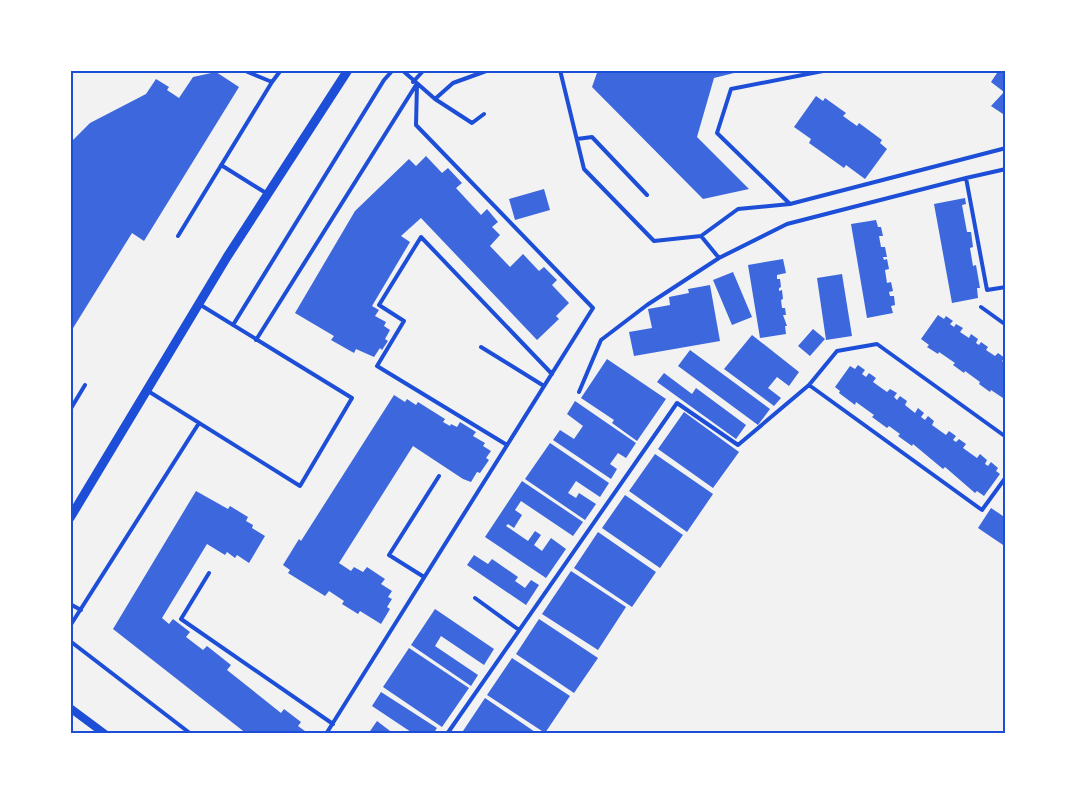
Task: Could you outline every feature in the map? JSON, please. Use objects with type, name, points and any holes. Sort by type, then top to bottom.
[{"type":"main road","points":[[70,518],[199,304],[348,70]]},
{"type":"street","points":[[70,708],[103,733]]},
{"type":"lane","points":[[243,70],[272,82]]},
{"type":"lane","points":[[178,236],[281,70]]},
{"type":"lane","points":[[233,325],[384,80],[393,70]]},
{"type":"lane","points":[[402,70],[435,99],[472,123],[484,114]]},
{"type":"lane","points":[[256,340],[424,70]]},
{"type":"lane","points":[[435,99],[453,83],[489,70]]},
{"type":"lane","points":[[560,70],[584,169],[654,241],[701,236],[738,209],[790,204],[1005,148]]},
{"type":"lane","points":[[790,204],[717,133],[731,89],[808,72],[828,70]]},
{"type":"lane","points":[[326,734],[592,308],[416,124],[415,83]]},
{"type":"lane","points":[[577,139],[592,138],[647,195]]},
{"type":"lane","points":[[221,165],[268,194]]},
{"type":"lane","points":[[579,392],[601,340],[647,305],[719,258],[787,224],[1005,169]]},
{"type":"lane","points":[[966,178],[987,290],[1005,287]]},
{"type":"lane","points":[[701,236],[719,258]]},
{"type":"lane","points":[[507,445],[377,366],[404,321],[379,305],[421,237],[552,374]]},
{"type":"lane","points":[[147,390],[300,486],[352,398],[199,304]]},
{"type":"lane","points":[[981,306],[1005,324]]},
{"type":"lane","points":[[447,734],[677,403],[738,445],[809,386],[837,351],[877,344],[1005,438]]},
{"type":"lane","points":[[481,347],[544,386]]},
{"type":"lane","points":[[70,410],[85,385]]},
{"type":"lane","points":[[809,386],[982,510],[1005,477]]},
{"type":"lane","points":[[70,626],[199,423]]},
{"type":"lane","points":[[424,577],[389,555],[439,476]]},
{"type":"lane","points":[[209,573],[181,619],[333,724]]},
{"type":"lane","points":[[475,598],[519,630]]},
{"type":"lane","points":[[70,604],[81,610]]},
{"type":"lane","points":[[70,641],[191,734]]},
{"type":"building","points":[[598,70],[746,70],[714,78],[697,137],[749,189],[703,199],[592,87]]},
{"type":"building","points":[[999,70],[1006,70],[1006,116],[991,106],[1004,92],[991,82]]},
{"type":"building","points":[[216,72],[239,87],[144,241],[132,233],[70,333],[70,143],[90,123],[146,94],[156,79],[169,87],[167,90],[179,98],[193,77]]},
{"type":"building","points":[[816,96],[823,101],[825,98],[846,113],[843,116],[857,126],[859,123],[882,140],[880,143],[887,149],[865,179],[846,165],[844,168],[809,143],[811,139],[794,127]]},
{"type":"building","points":[[426,156],[442,173],[448,168],[462,183],[456,188],[481,215],[487,209],[498,222],[492,227],[500,235],[490,246],[510,267],[523,254],[539,271],[544,267],[557,280],[552,285],[569,303],[556,316],[559,319],[537,340],[421,218],[401,236],[410,242],[372,306],[379,310],[375,316],[386,322],[384,326],[390,330],[385,339],[388,341],[374,357],[356,349],[354,353],[331,340],[334,336],[295,313],[355,211],[409,159],[416,166]]},
{"type":"building","points":[[544,189],[550,210],[515,220],[509,199]]},
{"type":"building","points":[[965,198],[966,204],[962,205],[967,232],[971,232],[973,247],[970,248],[980,288],[977,288],[978,298],[952,303],[934,204]]},
{"type":"building","points":[[876,220],[878,227],[881,227],[883,236],[879,236],[881,247],[885,247],[887,257],[883,257],[884,260],[887,259],[889,269],[885,270],[887,283],[891,282],[893,291],[889,292],[890,296],[894,296],[895,305],[891,306],[893,313],[867,318],[851,224]]},
{"type":"building","points":[[783,259],[786,273],[777,275],[777,279],[780,279],[779,291],[782,290],[782,308],[785,308],[786,315],[783,315],[787,326],[785,326],[786,334],[760,338],[748,265]]},
{"type":"building","points":[[733,272],[752,317],[732,325],[713,280]]},
{"type":"building","points":[[842,274],[852,336],[826,340],[817,278]]},
{"type":"building","points":[[710,285],[720,341],[634,356],[629,332],[652,328],[648,309],[670,305],[669,297],[689,293],[688,289]]},
{"type":"building","points":[[938,315],[944,319],[946,316],[953,321],[950,324],[954,327],[956,324],[963,328],[960,332],[969,338],[971,334],[978,339],[976,343],[979,345],[981,342],[988,347],[986,350],[995,356],[998,353],[1005,358],[1002,361],[1006,364],[1006,400],[991,390],[990,392],[939,352],[938,354],[927,347],[929,345],[921,339]]},
{"type":"building","points":[[813,329],[825,339],[810,356],[798,346]]},
{"type":"building","points":[[752,335],[799,372],[789,386],[777,377],[768,388],[781,398],[774,406],[724,369]]},
{"type":"building","points":[[690,350],[770,409],[758,425],[678,366]]},
{"type":"building","points":[[607,359],[666,399],[637,441],[612,423],[614,420],[581,398]]},
{"type":"building","points":[[858,365],[865,370],[862,374],[866,377],[869,373],[876,378],[873,382],[887,392],[890,389],[897,393],[894,397],[897,400],[900,396],[907,401],[905,405],[915,413],[918,408],[924,413],[921,417],[925,420],[928,416],[934,421],[932,425],[946,435],[949,431],[956,436],[953,440],[956,442],[959,439],[966,444],[963,448],[977,458],[980,454],[987,460],[985,464],[988,466],[991,462],[998,468],[996,471],[1000,474],[984,496],[977,491],[975,493],[945,467],[943,469],[913,444],[912,446],[898,436],[900,434],[872,417],[874,415],[839,393],[840,391],[835,387],[850,366],[855,369]]},
{"type":"building","points":[[664,373],[692,394],[696,388],[746,425],[736,439],[657,382]]},
{"type":"building","points":[[394,395],[405,402],[407,399],[416,405],[418,402],[445,419],[443,422],[450,426],[451,424],[457,427],[460,422],[476,432],[473,436],[485,443],[483,446],[491,451],[486,458],[489,460],[471,482],[413,446],[339,563],[351,571],[354,567],[363,572],[367,567],[385,579],[381,584],[392,591],[388,597],[392,599],[387,607],[390,609],[381,624],[360,611],[358,614],[342,604],[344,601],[329,591],[325,596],[288,573],[290,570],[283,565],[299,539],[301,541]]},
{"type":"building","points":[[575,401],[636,443],[626,458],[618,453],[610,464],[617,469],[611,479],[553,440],[560,430],[574,439],[583,426],[567,414]]},
{"type":"building","points":[[684,412],[739,452],[713,488],[658,449]]},
{"type":"building","points":[[550,443],[609,483],[600,497],[576,481],[568,493],[576,498],[579,493],[596,504],[585,520],[525,479]]},
{"type":"building","points":[[655,454],[713,494],[687,532],[629,491]]},
{"type":"building","points":[[522,481],[583,522],[573,536],[521,501],[515,510],[522,515],[514,528],[508,524],[506,526],[528,541],[535,531],[541,535],[534,545],[542,551],[551,538],[566,549],[546,578],[485,537]]},
{"type":"building","points":[[196,491],[248,517],[246,521],[253,525],[252,528],[265,536],[249,563],[237,555],[235,558],[227,552],[225,555],[207,544],[162,618],[169,624],[173,619],[190,632],[186,637],[203,650],[207,646],[231,665],[227,670],[281,713],[284,709],[301,722],[298,726],[309,734],[247,734],[113,629]]},
{"type":"building","points":[[625,495],[683,535],[660,568],[602,528]]},
{"type":"building","points":[[991,508],[1006,518],[1006,547],[978,528]]},
{"type":"building","points":[[598,532],[656,572],[632,607],[574,568]]},
{"type":"building","points":[[474,555],[488,564],[492,559],[518,577],[515,581],[525,588],[531,580],[539,585],[526,605],[467,565]]},
{"type":"building","points":[[571,571],[626,607],[598,650],[542,614]]},
{"type":"building","points":[[435,609],[494,649],[484,665],[441,636],[435,646],[478,675],[471,686],[411,645]]},
{"type":"building","points":[[539,619],[598,658],[574,693],[516,654]]},
{"type":"building","points":[[409,648],[469,688],[442,727],[383,687]]},
{"type":"building","points":[[512,658],[570,696],[545,733],[487,695]]},
{"type":"building","points":[[381,692],[437,728],[433,734],[414,734],[372,706]]},
{"type":"building","points":[[485,698],[538,734],[461,734]]},
{"type":"building","points":[[377,721],[394,734],[368,734]]}]
